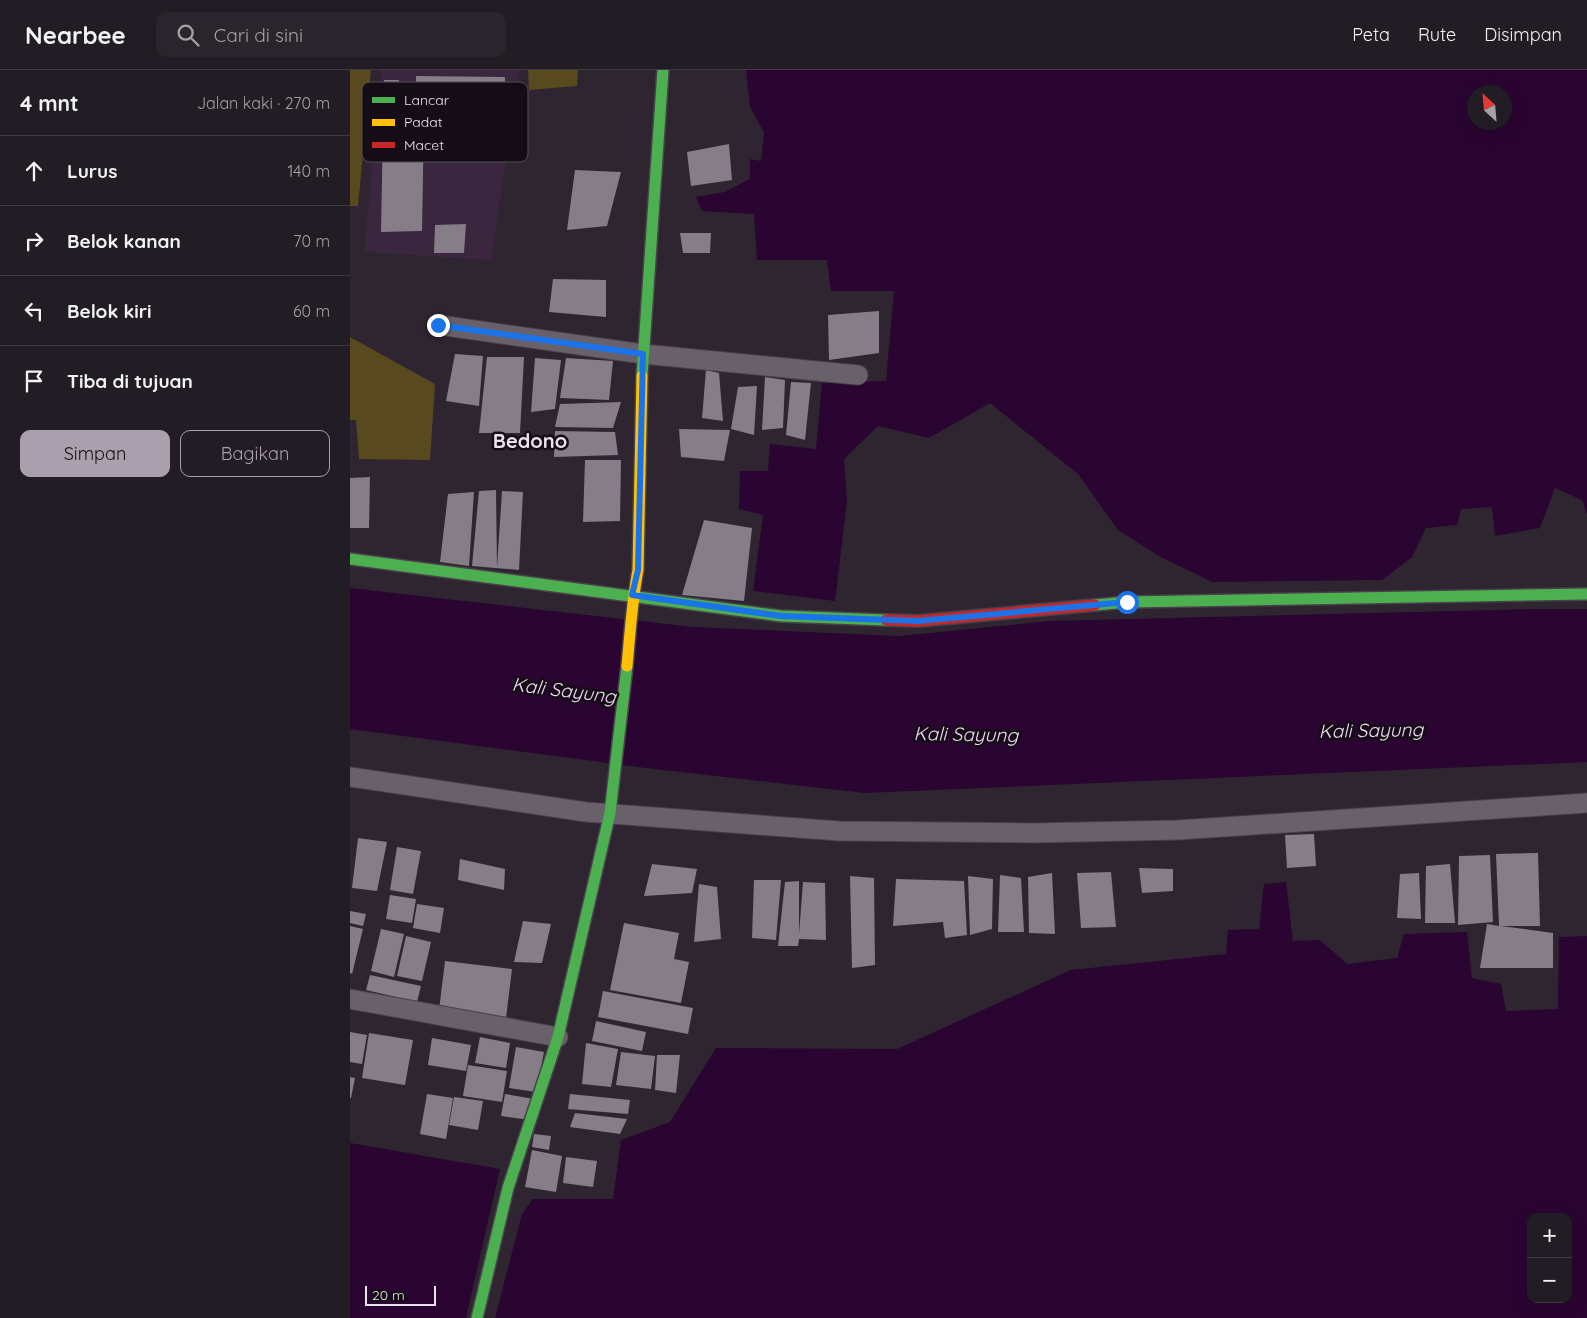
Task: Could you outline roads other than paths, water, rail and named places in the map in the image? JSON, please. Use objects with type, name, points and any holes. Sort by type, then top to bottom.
[{"type":"street","points":[[477,1318],[508,1188],[558,1037],[610,814],[633,610],[632,595],[638,570],[643,354],[664,70]]},
{"type":"street","points":[[438,325],[643,354],[858,375]]},
{"type":"street","points":[[350,559],[781,616],[918,621],[1127,602],[1587,594]]},
{"type":"street","points":[[350,777],[586,812],[839,831],[1033,833],[1178,830],[1587,803]]},
{"type":"street","points":[[350,1000],[558,1037]]},
{"type":"water","points":[[746,70],[1587,70],[1587,514],[1582,500],[1555,488],[1540,528],[1495,536],[1492,507],[1461,509],[1457,525],[1426,528],[1412,557],[1382,580],[1212,582],[1159,556],[1118,530],[1078,474],[990,403],[929,438],[878,426],[844,459],[847,501],[835,601],[753,591],[763,515],[739,509],[740,471],[768,471],[770,444],[816,449],[822,383],[886,381],[894,291],[831,291],[827,260],[757,260],[754,214],[702,211],[696,197],[725,192],[750,179],[750,159],[761,161],[764,132],[750,107]]},
{"type":"water","name":"Kali Sayung","points":[[350,588],[693,627],[900,636],[1050,621],[1587,609],[1587,762],[865,793],[646,768],[350,729]]},
{"type":"water","points":[[1286,882],[1293,941],[1320,940],[1347,964],[1397,958],[1404,934],[1467,932],[1472,978],[1501,984],[1506,1011],[1558,1009],[1559,937],[1587,936],[1587,1318],[495,1318],[522,1214],[533,1199],[613,1199],[621,1140],[670,1122],[716,1048],[897,1049],[1071,970],[1226,954],[1228,930],[1259,929],[1264,884]]},
{"type":"water","points":[[350,1143],[500,1169],[466,1318],[350,1318]]},
{"type":"district","name":"Bedono","points":[[530,440]]}]
